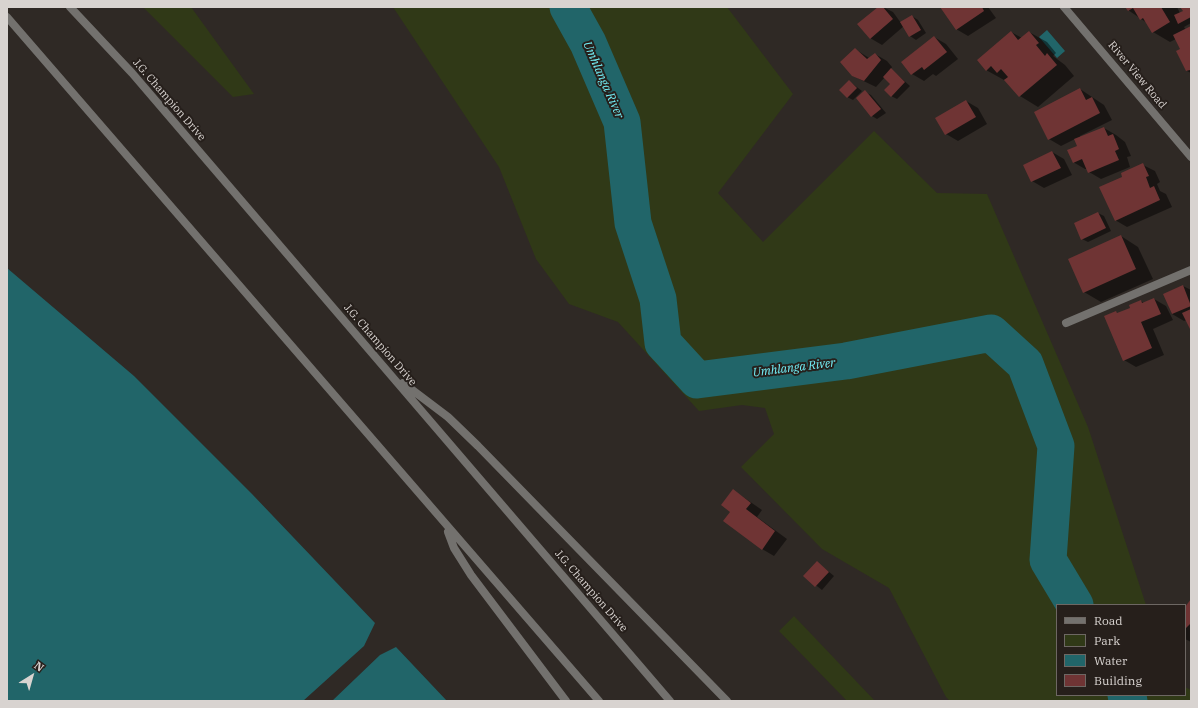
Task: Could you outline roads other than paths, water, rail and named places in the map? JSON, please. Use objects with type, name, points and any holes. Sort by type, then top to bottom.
[{"type":"street","name":"J.G. Champion Drive","points":[[70,7],[132,73],[670,701]]},
{"type":"street","name":"River View Road","points":[[1064,7],[1191,157]]},
{"type":"street","points":[[7,17],[445,525],[599,701]]},
{"type":"street","points":[[1066,323],[1191,270]]},
{"type":"street","points":[[392,376],[448,417],[478,446],[727,701]]},
{"type":"street","points":[[445,525],[454,548],[471,575],[566,701]]},
{"type":"water","points":[[1047,30],[1065,51],[1057,58],[1039,37]]},
{"type":"water","points":[[7,268],[134,376],[252,494],[375,623],[364,646],[303,701],[7,701]]},
{"type":"water","points":[[396,647],[447,701],[332,701],[380,655]]},
{"type":"waterway","name":"Umhlanga River","points":[[568,7],[588,43],[622,122],[633,223],[658,299],[663,343],[697,380],[846,361],[991,333],[1025,364],[1056,446],[1048,560],[1074,604]]},
{"type":"waterway","name":"Umhlanga River","points":[[1126,696],[1129,701]]}]
